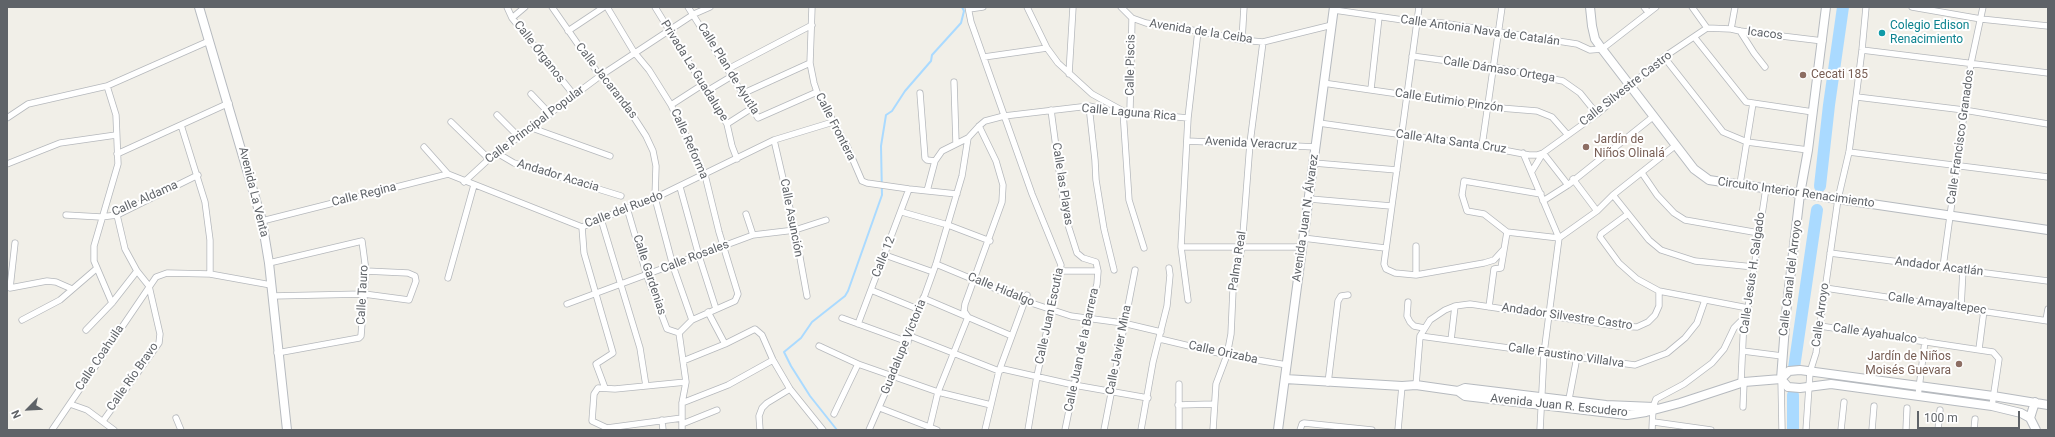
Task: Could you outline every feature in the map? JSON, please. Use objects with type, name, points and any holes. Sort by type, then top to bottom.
[{"type":"main road","name":"Avenida La Venta","points":[[199,7],[229,103],[262,221],[272,285],[277,353],[287,430]]},
{"type":"main road","name":"Circuito Interior Renacimiento","points":[[1590,7],[1595,39],[1694,169],[1709,180],[1720,183],[1740,184],[1950,217],[2048,230]]},
{"type":"main road","name":"Calle Canal del Arroyo","points":[[1781,379],[1782,356],[1800,194],[1808,150],[1823,41],[1826,7]]},
{"type":"main road","name":"Avenida Juan N. Álvarez","points":[[1278,430],[1302,247],[1310,199],[1323,83],[1334,8]]},
{"type":"main road","name":"Avenida Juan R. Escudero","points":[[1542,400],[1626,415],[1656,408],[1743,382],[1781,379],[1789,371],[1800,370],[2011,398],[2048,405]]},
{"type":"main road","name":"Avenida Juan R. Escudero","points":[[1285,379],[1328,383],[1402,386],[1416,385],[1458,391],[1465,396],[1569,400],[1613,406],[1656,408]]},
{"type":"main road","points":[[1781,379],[1788,387],[1808,387],[1831,384],[1992,406],[2022,413],[2030,418],[2036,430]]},
{"type":"main road","points":[[2009,410],[2011,398]]},
{"type":"main road","points":[[2030,418],[2035,402]]},
{"type":"street","name":"Calle Órganos","points":[[506,7],[512,18],[574,95]]},
{"type":"street","points":[[512,18],[526,7]]},
{"type":"street","name":"Calle Jacarandas","points":[[552,7],[600,76],[624,102],[646,136],[656,166],[655,198],[673,266],[692,320]]},
{"type":"street","points":[[568,32],[606,7]]},
{"type":"street","name":"Calle Reforma","points":[[606,7],[634,52],[649,70],[671,105],[705,175],[709,196],[738,297],[735,301],[692,320],[679,333]]},
{"type":"street","name":"Privada La Guadalupe","points":[[655,7],[702,85],[728,124],[732,146],[738,159]]},
{"type":"street","name":"Calle Plan de Ayutla","points":[[688,7],[694,14],[744,93],[756,116],[761,119],[817,92]]},
{"type":"street","name":"Calle Principal Popular","points":[[464,182],[489,159],[600,76],[634,52],[694,14],[710,7]]},
{"type":"street","name":"Calle Frontera","points":[[812,7],[810,63],[817,92],[847,146],[862,181],[867,184],[909,190],[956,194]]},
{"type":"street","points":[[968,8],[983,7]]},
{"type":"street","points":[[1027,7],[1047,48],[1058,63],[1092,94],[1122,111],[1129,200],[1144,248]]},
{"type":"street","points":[[1070,74],[1073,7]]},
{"type":"street","name":"Avenida de la Ceiba","points":[[1121,7],[1132,18],[1146,23],[1242,40],[1263,42],[1332,25]]},
{"type":"street","points":[[1242,40],[1244,7]]},
{"type":"street","points":[[1419,7],[1403,135],[1391,206],[1384,264],[1386,269],[1400,275],[1416,275],[1484,263],[1494,260],[1504,249]]},
{"type":"street","points":[[1482,146],[1502,7]]},
{"type":"street","points":[[1602,49],[1646,9],[1656,7]]},
{"type":"street","points":[[1692,7],[1707,28]]},
{"type":"street","points":[[1732,29],[1735,7]]},
{"type":"street","points":[[1838,199],[1848,152],[1857,97],[1866,7]]},
{"type":"street","points":[[1912,7],[1943,10],[1981,19],[2048,26]]},
{"type":"street","name":"Calle Francisco Granados","points":[[1943,267],[1971,63],[1983,7]]},
{"type":"street","name":"Calle Juan Escutia","points":[[968,8],[971,22],[1032,194],[1060,259],[1061,271],[1037,376],[1028,430]]},
{"type":"street","name":"Calle Antonia Nava de Catalán","points":[[1334,8],[1379,17],[1417,22],[1442,23],[1498,33],[1577,44],[1590,50],[1602,49]]},
{"type":"street","points":[[1371,89],[1379,17]]},
{"type":"street","name":"Calle Piscis","points":[[1130,111],[1132,18]]},
{"type":"street","points":[[728,68],[812,25]]},
{"type":"street","name":"Icacos","points":[[1707,28],[1732,29],[1823,41]]},
{"type":"street","name":"Calle Silvestre Castro","points":[[1532,171],[1543,152],[1597,114],[1664,57],[1695,38],[1707,28]]},
{"type":"street","points":[[1188,300],[1181,247],[1188,118],[1198,31]]},
{"type":"street","points":[[1740,31],[1754,54],[1766,67]]},
{"type":"street","points":[[1695,38],[1746,102],[1813,112]]},
{"type":"street","points":[[7,116],[28,104],[107,86],[209,41]]},
{"type":"street","name":"Palma Real","points":[[1213,430],[1213,404],[1216,384],[1226,355],[1231,334],[1233,290],[1242,247],[1250,143],[1263,42]]},
{"type":"street","points":[[984,57],[1047,48]]},
{"type":"street","points":[[1862,50],[2048,73]]},
{"type":"street","name":"Calle Dámaso Ortega","points":[[1412,56],[1493,67],[1563,81],[1580,93],[1597,114]]},
{"type":"street","points":[[1664,57],[1723,132],[1747,142],[1808,150]]},
{"type":"street","points":[[744,93],[810,63]]},
{"type":"street","points":[[707,92],[732,76]]},
{"type":"street","points":[[954,82],[956,143]]},
{"type":"street","name":"Calle Eutimio Pinzón","points":[[1323,83],[1371,89],[1407,96],[1547,114],[1552,116],[1567,134]]},
{"type":"street","points":[[671,105],[702,85]]},
{"type":"street","points":[[107,86],[116,115],[117,169],[101,217],[94,246],[96,269],[112,303]]},
{"type":"street","points":[[920,93],[925,158],[927,160],[935,161]]},
{"type":"street","points":[[531,94],[550,114]]},
{"type":"street","points":[[1857,97],[1964,110],[2048,124]]},
{"type":"street","points":[[117,154],[229,103]]},
{"type":"street","points":[[1740,184],[1753,103]]},
{"type":"street","points":[[1089,106],[1096,180],[1104,229],[1114,270]]},
{"type":"street","name":"Calle Laguna Rica","points":[[968,138],[985,122],[1004,116],[1089,106],[1188,118]]},
{"type":"street","points":[[728,124],[752,108]]},
{"type":"street","name":"Calle las Playas","points":[[1052,110],[1064,207],[1069,228],[1080,256],[1096,262],[1098,271]]},
{"type":"street","points":[[497,115],[519,137]]},
{"type":"street","points":[[1654,116],[1573,179],[1568,185],[1542,197],[1464,181],[1462,195],[1467,211],[1484,214],[1507,232],[1559,238],[1597,211],[1613,195],[1676,145]]},
{"type":"street","points":[[451,122],[489,159]]},
{"type":"street","name":"Calle del Ruedo","points":[[464,182],[582,227],[680,187],[774,140],[833,122]]},
{"type":"street","name":"Calle Alta Santa Cruz","points":[[1319,123],[1537,155],[1543,152]]},
{"type":"street","points":[[180,125],[198,175],[205,202],[208,222],[210,274]]},
{"type":"street","points":[[968,317],[964,311],[1002,202],[1003,185],[996,161],[979,126]]},
{"type":"street","points":[[532,128],[610,156]]},
{"type":"street","points":[[7,164],[60,143],[116,135]]},
{"type":"street","points":[[927,191],[935,161],[942,151],[968,138]]},
{"type":"street","points":[[936,264],[962,176],[968,138]]},
{"type":"street","name":"Calle Asunción","points":[[774,140],[795,230],[807,296]]},
{"type":"street","name":"Avenida Veracruz","points":[[1187,141],[1250,143],[1316,148]]},
{"type":"street","points":[[424,147],[448,174],[464,182]]},
{"type":"street","points":[[1543,152],[1568,185]]},
{"type":"street","points":[[1848,152],[2048,177]]},
{"type":"street","name":"Andador Acacia","points":[[497,153],[514,163],[621,196]]},
{"type":"street","points":[[1523,153],[1532,171],[1559,238],[1544,353],[1540,430]]},
{"type":"street","points":[[1314,163],[1397,170]]},
{"type":"street","points":[[1642,173],[1657,195],[1674,213],[1685,220],[1760,232]]},
{"type":"street","name":"Calle Regina","points":[[262,221],[448,174]]},
{"type":"street","name":"Calle Aldama","points":[[66,215],[101,217],[117,215],[198,175]]},
{"type":"street","points":[[1573,179],[1597,211]]},
{"type":"street","points":[[448,278],[474,185]]},
{"type":"street","points":[[680,187],[699,256],[716,309]]},
{"type":"street","name":"Calle Jesús H. Salgado","points":[[1743,407],[1744,318],[1748,308],[1766,188]]},
{"type":"street","name":"Calle 12","points":[[858,324],[886,255],[909,190]]},
{"type":"street","points":[[1613,195],[1649,240],[1661,250],[1695,261],[1754,267]]},
{"type":"street","points":[[1310,199],[1391,206]]},
{"type":"street","name":"Calle Arroyo","points":[[1806,430],[1810,372],[1816,353],[1838,199]]},
{"type":"street","name":"Calle Gardenias","points":[[627,208],[647,276],[667,329],[679,333]]},
{"type":"street","points":[[902,212],[948,225],[990,240]]},
{"type":"street","points":[[746,214],[754,235]]},
{"type":"street","points":[[1628,214],[1601,234],[1600,237],[1618,263],[1637,279],[1659,291],[1748,308]]},
{"type":"street","points":[[117,215],[125,249],[137,271],[149,286]]},
{"type":"street","points":[[601,219],[640,348],[646,386]]},
{"type":"street","name":"Calle Rosales","points":[[567,304],[620,283],[647,276],[754,235],[795,230],[826,220]]},
{"type":"street","points":[[582,227],[584,253],[597,292],[613,352],[596,364],[605,388]]},
{"type":"street","points":[[1489,307],[1494,269],[1501,268],[1507,232]]},
{"type":"street","points":[[1304,238],[1385,248]]},
{"type":"street","name":"Calle Tauro","points":[[269,263],[362,241],[366,271],[361,336],[359,338],[277,353]]},
{"type":"street","points":[[15,242],[10,288],[56,282],[72,289]]},
{"type":"street","points":[[1416,246],[1416,275]]},
{"type":"street","points":[[1181,247],[1302,247]]},
{"type":"street","name":"Andador Acatlán","points":[[1830,253],[2048,280]]},
{"type":"street","points":[[886,255],[933,272]]},
{"type":"street","name":"Guadalupe Victoria","points":[[869,430],[880,408],[909,339],[936,264]]},
{"type":"street","name":"Calle Hidalgo","points":[[936,264],[1025,302],[1071,316],[1123,323],[1161,332]]},
{"type":"street","points":[[1141,430],[1148,398],[1153,362],[1160,339],[1167,306],[1170,275],[1169,268]]},
{"type":"street","points":[[22,320],[60,300],[96,269]]},
{"type":"street","name":"Calle Javier Mina","points":[[1104,430],[1123,323],[1135,270]]},
{"type":"street","points":[[1961,307],[1964,270]]},
{"type":"street","points":[[86,330],[112,303],[137,271]]},
{"type":"street","points":[[272,296],[364,294],[409,300],[416,281],[415,276],[408,273],[366,271]]},
{"type":"street","points":[[1061,271],[1098,271]]},
{"type":"street","name":"Calle Juan de la Barrera","points":[[1065,430],[1088,318],[1097,284],[1098,271]]},
{"type":"street","name":"Calle Coahuila","points":[[52,430],[156,277],[167,273],[210,274],[272,285]]},
{"type":"street","name":"Calle Río Bravo","points":[[103,421],[159,343],[160,334],[149,286]]},
{"type":"street","name":"Calle Amayaltepec","points":[[1825,288],[2047,320]]},
{"type":"street","points":[[871,290],[920,310]]},
{"type":"street","name":"Andador Silvestre Castro","points":[[1424,328],[1430,320],[1445,310],[1455,306],[1470,304],[1549,317],[1618,326],[1638,327],[1648,322],[1655,315],[1659,306],[1659,291]]},
{"type":"street","points":[[985,430],[999,370],[1027,295]]},
{"type":"street","points":[[1328,383],[1338,301],[1341,296],[1348,295]]},
{"type":"street","points":[[924,298],[1012,336]]},
{"type":"street","name":"Calle Faustino Villalva","points":[[1420,336],[1635,365],[1667,353],[1685,338],[1697,322],[1705,300]]},
{"type":"street","points":[[1408,302],[1408,316],[1410,322],[1414,326],[1424,328],[1420,336],[1416,385]]},
{"type":"street","points":[[1451,340],[1455,306]]},
{"type":"street","points":[[2047,320],[2048,309]]},
{"type":"street","points":[[1979,349],[1984,310]]},
{"type":"street","points":[[708,312],[725,344]]},
{"type":"street","points":[[929,429],[938,392],[968,317]]},
{"type":"street","points":[[842,318],[999,370],[1003,369],[1074,385],[1148,398]]},
{"type":"street","points":[[1652,430],[1656,399],[1684,384],[1712,363],[1724,349],[1734,328],[1744,318]]},
{"type":"street","name":"Calle Ayahualco","points":[[1820,326],[1993,352],[1999,359],[1992,406]]},
{"type":"street","points":[[683,361],[725,344],[755,329],[762,334],[773,360],[790,389],[823,430]]},
{"type":"street","points":[[679,333],[686,382],[682,403],[682,424]]},
{"type":"street","name":"Calle Orizaba","points":[[1160,339],[1226,355],[1287,365]]},
{"type":"street","points":[[1918,396],[1925,341]]},
{"type":"street","points":[[819,346],[858,364],[938,392],[991,405]]},
{"type":"street","points":[[1743,351],[1782,356]]},
{"type":"street","points":[[1569,400],[1577,357]]},
{"type":"street","points":[[682,403],[728,385],[773,360]]},
{"type":"street","points":[[834,414],[858,364]]},
{"type":"street","name":"Calle Canal del Arroyo","points":[[1781,379],[1782,430]]},
{"type":"street","points":[[686,382],[646,386],[598,388],[596,390],[592,421],[606,429],[662,420],[682,424],[717,410]]},
{"type":"street","points":[[1179,384],[1179,430]]},
{"type":"street","points":[[1398,430],[1402,386]]},
{"type":"street","points":[[760,430],[759,416],[762,408],[767,403],[790,389]]},
{"type":"street","points":[[1841,430],[1844,402]]},
{"type":"street","points":[[70,404],[87,410],[114,430]]},
{"type":"street","points":[[1178,405],[1213,404]]},
{"type":"street","points":[[1872,430],[1874,406]]},
{"type":"street","points":[[880,408],[929,429],[937,430]]},
{"type":"street","points":[[1906,430],[1907,408]]},
{"type":"street","points":[[1938,430],[1940,410]]},
{"type":"street","points":[[176,418],[181,430]]},
{"type":"street","points":[[1974,430],[1975,419]]},
{"type":"street","points":[[662,420],[663,430]]},
{"type":"street","points":[[1654,422],[1711,430]]},
{"type":"street","points":[[1301,427],[1372,430]]},
{"type":"waterway","points":[[837,430],[810,396],[784,352],[801,338],[812,322],[845,296],[848,291],[882,195],[881,146],[886,115],[892,111],[905,91],[931,61],[932,55],[961,23],[964,11],[962,7]]},
{"type":"waterway","points":[[1820,186],[1829,105],[1843,7]]},
{"type":"waterway","points":[[1794,368],[1817,210]]},
{"type":"waterway","points":[[1793,395],[1793,430]]},
{"type":"place","name":"Colegio Edison Renacimiento","points":[[1882,33]]},
{"type":"place","name":"Cecati 185","points":[[1803,75]]},
{"type":"place","name":"Jardín de Niños Olinalá","points":[[1586,147]]},
{"type":"place","name":"Jardín de Niños Moisés Guevara","points":[[1959,364]]}]
